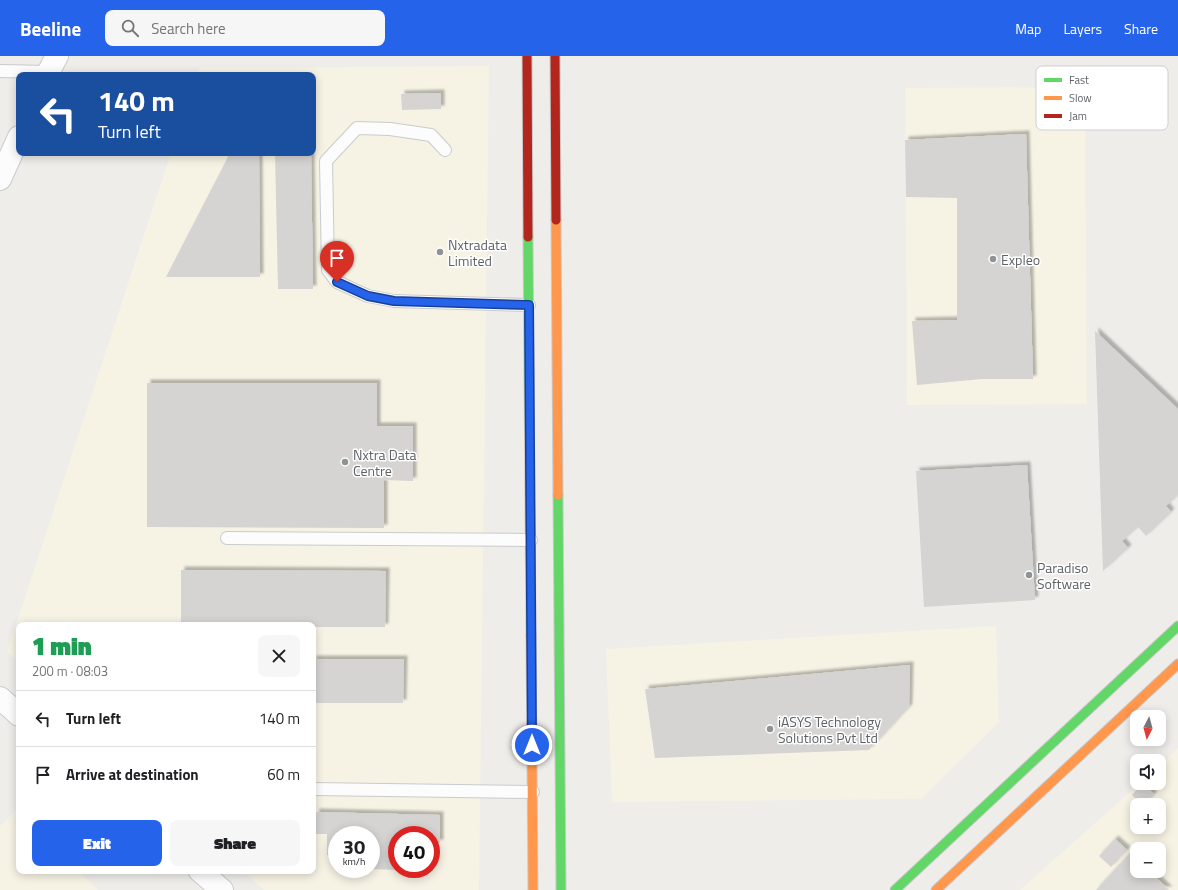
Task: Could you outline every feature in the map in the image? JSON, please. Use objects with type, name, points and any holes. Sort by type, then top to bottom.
[{"type":"street","points":[[527,56],[533,890]]},
{"type":"street","points":[[555,56],[561,890]]},
{"type":"street","points":[[0,179],[16,144]]},
{"type":"street","points":[[895,890],[1178,626]]},
{"type":"street","points":[[936,890],[1178,664]]},
{"type":"street","points":[[0,698],[16,712]]},
{"type":"street","points":[[203,874],[222,890]]},
{"type":"lane","points":[[0,71],[52,64]]},
{"type":"lane","points":[[445,150],[432,135],[390,129],[357,128],[326,161],[328,270],[337,282],[368,296],[381,299],[394,301],[529,305]]},
{"type":"lane","points":[[227,538],[531,540]]},
{"type":"lane","points":[[316,789],[533,792]]},
{"type":"shaded area","points":[[489,66],[479,890],[264,890],[246,874],[316,874],[316,622],[17,622],[170,156],[316,156],[316,72],[198,72],[200,68]]},
{"type":"shaded area","points":[[1036,87],[1036,130],[1085,130],[1087,404],[907,405],[905,88]]},
{"type":"shaded area","points":[[16,625],[16,660],[7,652]]},
{"type":"shaded area","name":"iASYS Technology Solutions Pvt Ltd","points":[[996,626],[999,722],[921,799],[612,802],[606,649]]},
{"type":"shaded area","points":[[1178,748],[1178,890],[1020,890],[1132,790],[1166,790],[1166,759]]},
{"type":"shaded area","points":[[16,810],[16,874],[82,874],[98,890],[0,890],[0,826]]},
{"type":"building","points":[[441,93],[441,109],[402,110],[401,94]]},
{"type":"building","name":"Expleo","points":[[1026,134],[1033,379],[982,379],[917,385],[912,321],[957,320],[957,198],[906,197],[905,140]]},
{"type":"building","points":[[228,156],[259,156],[260,277],[166,277]]},
{"type":"building","points":[[275,156],[311,156],[313,289],[278,289]]},
{"type":"building","points":[[1095,331],[1178,409],[1178,495],[1166,506],[1171,512],[1146,536],[1138,527],[1122,541],[1128,548],[1103,571]]},
{"type":"building","points":[[147,383],[377,383],[377,426],[413,426],[413,481],[384,480],[384,528],[147,527]]},
{"type":"building","points":[[1027,465],[1035,600],[924,607],[916,471]]},
{"type":"building","points":[[181,570],[386,571],[385,627],[316,627],[316,622],[181,622]]},
{"type":"building","points":[[316,659],[404,659],[403,703],[316,703]]},
{"type":"building","name":"iASYS Technology Solutions Pvt Ltd","points":[[910,665],[909,707],[869,750],[655,758],[645,689]]},
{"type":"building","points":[[1137,790],[1150,790],[1154,794],[1150,798],[1135,798],[1132,795]]},
{"type":"building","points":[[316,812],[440,815],[440,826],[388,826],[388,870],[380,869],[380,826],[328,826],[327,855],[327,834],[316,834]]},
{"type":"building","points":[[1115,839],[1127,850],[1111,867],[1099,856]]},
{"type":"building","points":[[1130,853],[1130,878],[1156,878],[1169,890],[1096,890]]},
{"type":"traffic: fast","points":[[528,237],[531,636]]},
{"type":"traffic: fast","points":[[558,495],[561,890]]},
{"type":"traffic: fast","points":[[895,890],[1178,626]]},
{"type":"traffic: slow","points":[[556,220],[558,495]]},
{"type":"traffic: slow","points":[[531,636],[533,890]]},
{"type":"traffic: slow","points":[[936,890],[1178,664]]},
{"type":"traffic: jam","points":[[527,56],[528,237]]},
{"type":"traffic: jam","points":[[555,56],[556,220]]},
{"type":"place","name":"Nxtradata Limited","points":[[440,252]]},
{"type":"place","name":"Expleo","points":[[993,259]]},
{"type":"place","name":"Nxtra Data Centre","points":[[345,462]]},
{"type":"place","name":"Paradiso Software","points":[[1029,575]]},
{"type":"place","name":"iASYS Technology Solutions Pvt Ltd","points":[[770,729]]},
{"type":"route","points":[[337,282],[368,296],[394,301],[529,305],[532,745]]}]
